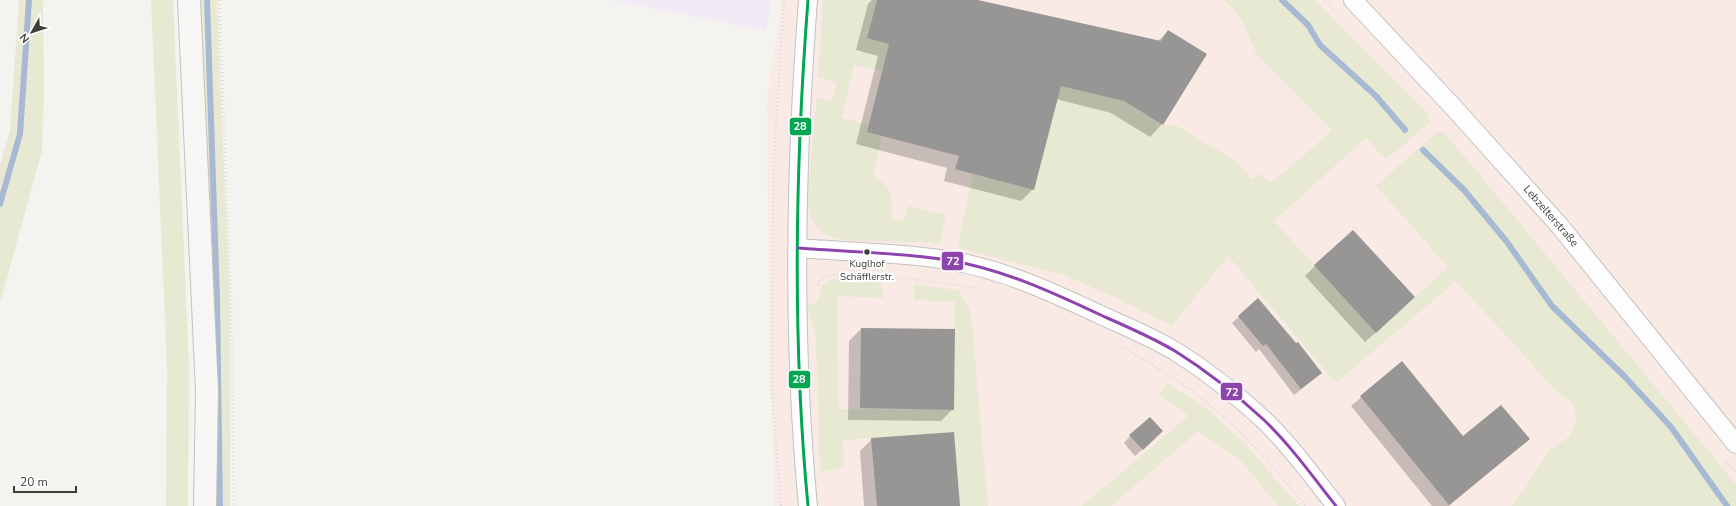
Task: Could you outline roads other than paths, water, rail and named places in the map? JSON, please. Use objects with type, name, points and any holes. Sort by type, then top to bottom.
[{"type":"main road","points":[[189,0],[207,392],[205,506]]},
{"type":"street","points":[[808,0],[798,157],[798,248],[796,300],[800,394],[808,506]]},
{"type":"street","name":"Lebzelterstraße","points":[[1353,0],[1455,109],[1559,225],[1736,444]]},
{"type":"street","points":[[798,248],[897,254],[947,260],[982,267],[1061,297],[1122,324],[1174,350],[1234,395],[1264,421],[1289,447],[1336,506]]},
{"type":"waterway","points":[[0,204],[20,134],[29,0]]},
{"type":"waterway","points":[[207,0],[217,299],[220,506]]},
{"type":"waterway","points":[[1282,0],[1308,25],[1320,45],[1376,96],[1405,130]]},
{"type":"waterway","points":[[1423,150],[1464,190],[1507,242],[1552,306],[1625,377],[1671,427],[1727,506]]},
{"type":"place","name":"Kuglhof Schäfflerstr.","points":[[867,252]]}]
